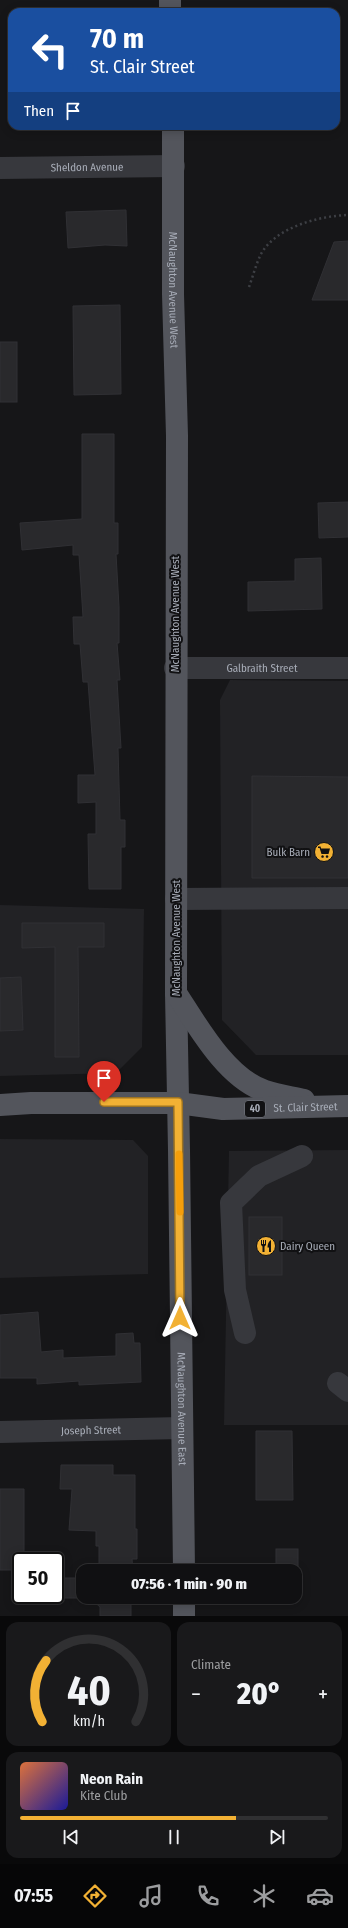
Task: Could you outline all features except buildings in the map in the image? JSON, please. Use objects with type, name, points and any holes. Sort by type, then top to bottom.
[{"type":"main road","name":"McNaughton Avenue West","points":[[173,130],[173,294],[177,436],[175,668],[176,993],[178,1102]]},
{"type":"main road","points":[[176,993],[209,1043],[235,1073],[264,1090],[340,1106]]},
{"type":"main road","name":"St. Clair Street","points":[[0,1105],[31,1103],[178,1102],[223,1109],[340,1106]]},
{"type":"main road","name":"McNaughton Avenue East","points":[[178,1102],[184,1564]]},
{"type":"main road","points":[[184,1604],[184,1616]]},
{"type":"street","name":"Sheldon Avenue","points":[[0,168],[174,166]]},
{"type":"street","name":"Galbraith Street","points":[[175,668],[348,668]]},
{"type":"street","points":[[176,899],[348,898]]},
{"type":"street","points":[[245,1333],[234,1290],[231,1203],[259,1176],[302,1156]]},
{"type":"street","name":"Joseph Street","points":[[0,1432],[181,1428]]},
{"type":"path","points":[[249,286],[261,254],[274,238],[309,220],[348,215]]},
{"type":"shaded area","points":[[230,680],[348,681],[348,1055],[256,1055],[222,1020],[220,700]]},
{"type":"shaded area","points":[[0,905],[144,909],[142,1047],[116,1073],[0,1076]]},
{"type":"shaded area","points":[[0,1139],[133,1140],[148,1156],[148,1274],[0,1278]]},
{"type":"shaded area","points":[[348,1150],[348,1425],[224,1425],[229,1151]]},
{"type":"slow traffic","points":[[179,1154],[180,1212]]},
{"type":"place","name":"Bulk Barn","points":[[324,852]]},
{"type":"place","name":"Dairy Queen","points":[[266,1246]]},
{"type":"route","points":[[104,1102],[178,1102],[180,1166],[180,1318]]}]
